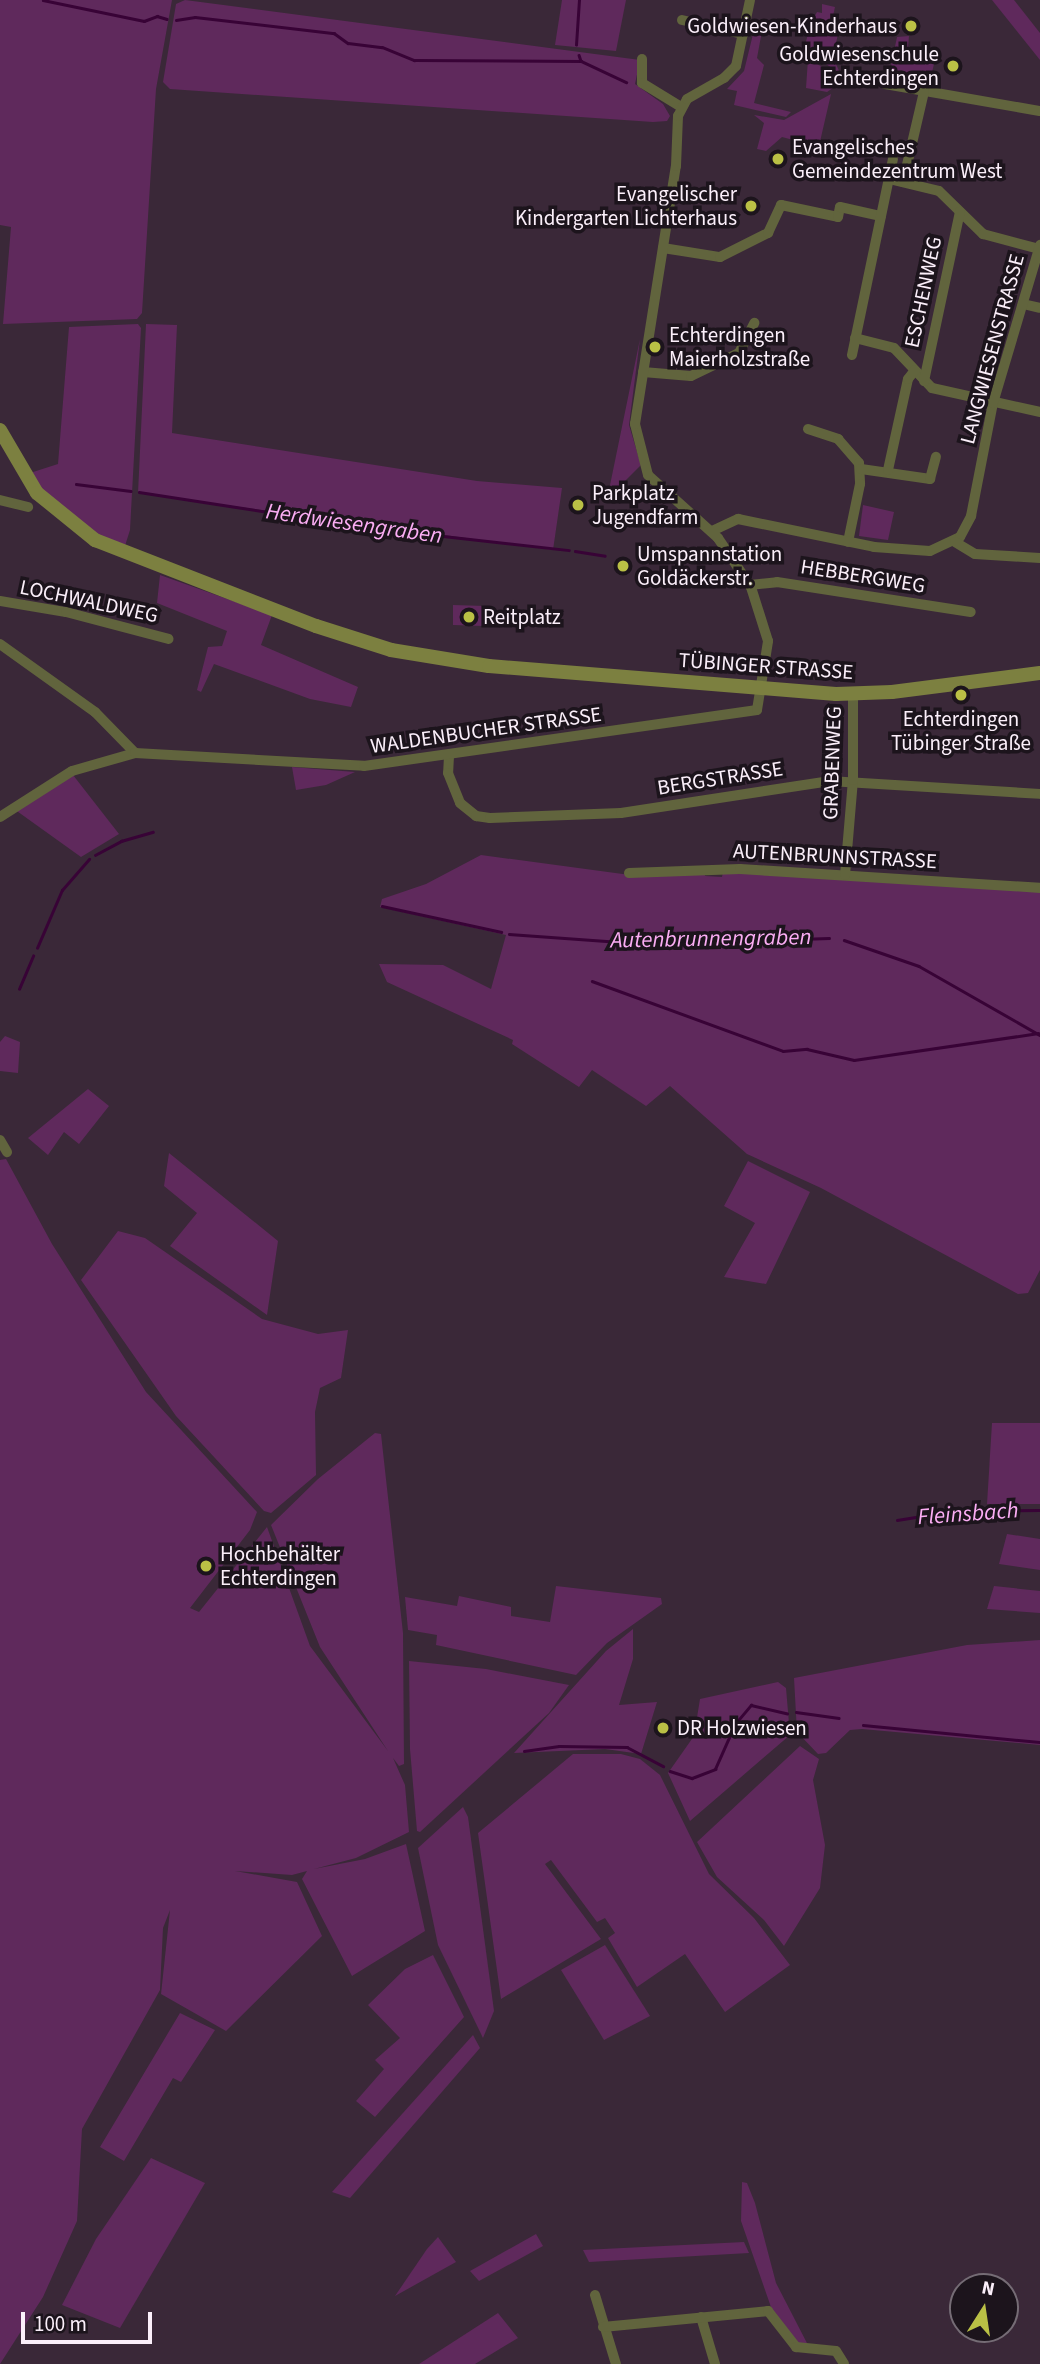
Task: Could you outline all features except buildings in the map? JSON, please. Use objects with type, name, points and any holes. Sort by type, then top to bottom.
[{"type":"main road","name":"TÜBINGER STRASSE","points":[[0,429],[25,476],[50,506],[114,550],[357,640],[425,657],[489,666],[853,694],[1040,673]]},
{"type":"street","points":[[750,0],[731,73],[681,107],[663,248],[635,425],[645,468],[661,490],[712,531],[750,585],[768,641],[763,688]]},
{"type":"street","points":[[682,20],[743,34]]},
{"type":"street","points":[[642,59],[642,83],[681,107]]},
{"type":"street","points":[[885,84],[1040,111]]},
{"type":"street","points":[[903,182],[924,92]]},
{"type":"street","points":[[852,355],[893,159]]},
{"type":"street","points":[[889,179],[939,191],[983,234],[1040,247]]},
{"type":"street","points":[[663,248],[720,257],[768,233],[781,205],[838,217],[840,207],[881,216]]},
{"type":"street","name":"ESCHENWEG","points":[[923,381],[960,212]]},
{"type":"street","name":"LANGWIESENSTRASSE","points":[[955,541],[971,516],[993,403],[1040,247]]},
{"type":"street","points":[[1023,303],[1040,308]]},
{"type":"street","points":[[643,372],[691,376],[739,353],[754,323]]},
{"type":"street","points":[[855,338],[894,348],[923,381],[943,392],[1040,412]]},
{"type":"street","points":[[888,470],[908,379],[915,370]]},
{"type":"street","points":[[808,429],[838,439],[861,468],[888,470],[930,479],[936,457]]},
{"type":"street","points":[[848,542],[861,468]]},
{"type":"street","points":[[0,500],[29,507]]},
{"type":"street","points":[[712,531],[738,519],[848,542],[930,551],[955,541],[975,554],[1040,558]]},
{"type":"street","name":"HEBBERGWEG","points":[[750,585],[777,582],[971,612]]},
{"type":"street","name":"LOCHWALDWEG","points":[[0,601],[66,612],[169,639]]},
{"type":"street","points":[[0,644],[96,712],[135,753]]},
{"type":"street","name":"WALDENBUCHER STRASSE","points":[[0,817],[72,771],[135,753],[364,766],[750,714],[760,706],[763,688]]},
{"type":"street","name":"GRABENWEG","points":[[845,875],[853,780],[853,694]]},
{"type":"street","name":"BERGSTRASSE","points":[[449,756],[447,773],[460,803],[476,816],[490,818],[621,813],[853,780],[1040,794]]},
{"type":"street","name":"AUTENBRUNNSTRASSE","points":[[629,873],[707,868],[1040,888]]},
{"type":"street","points":[[0,1140],[7,1152]]},
{"type":"street","points":[[595,2295],[616,2364]]},
{"type":"street","points":[[603,2327],[772,2312],[796,2347],[836,2351],[845,2364]]},
{"type":"street","points":[[701,2318],[715,2364]]},
{"type":"shaded area","points":[[0,0],[172,0],[156,89],[142,313],[137,319],[3,324],[11,227],[0,225]]},
{"type":"shaded area","points":[[185,0],[640,60],[635,84],[663,104],[670,116],[667,121],[653,122],[170,89],[163,82],[176,4]]},
{"type":"shaded area","points":[[562,0],[626,0],[616,51],[555,45]]},
{"type":"shaded area","points":[[992,0],[1014,0],[1040,33],[1040,60]]},
{"type":"shaded area","points":[[822,4],[835,7],[830,29],[838,34],[833,57],[840,73],[804,50],[810,25],[815,26],[811,23],[817,12],[822,13]]},
{"type":"shaded area","points":[[754,30],[762,31],[757,58],[764,65],[754,103],[791,112],[786,117],[734,105],[737,91],[727,89],[744,71]]},
{"type":"shaded area","points":[[909,36],[907,59],[934,64],[928,89],[888,80],[897,37]]},
{"type":"shaded area","points":[[808,59],[848,78],[827,92],[806,88]]},
{"type":"shaded area","points":[[831,94],[819,146],[800,157],[797,141],[782,137],[766,151],[757,149],[764,123],[754,115],[784,120]]},
{"type":"shaded area","points":[[138,324],[141,328],[130,530],[124,549],[78,524],[50,499],[30,473],[58,464],[69,327]]},
{"type":"shaded area","points":[[146,324],[177,325],[172,433],[477,481],[562,488],[553,550],[138,493]]},
{"type":"shaded area","points":[[640,339],[629,425],[641,465],[616,490],[609,490]]},
{"type":"shaded area","points":[[863,505],[894,512],[888,540],[859,536]]},
{"type":"shaded area","points":[[160,575],[272,615],[261,645],[358,687],[351,707],[310,699],[214,664],[201,692],[197,690],[208,647],[222,646],[227,631],[157,603]]},
{"type":"shaded area","name":"Reitplatz","points":[[453,605],[485,606],[484,626],[453,625]]},
{"type":"shaded area","points":[[292,767],[355,772],[326,785],[296,790]]},
{"type":"shaded area","points":[[73,775],[119,834],[81,857],[14,809]]},
{"type":"shaded area","points":[[481,855],[630,875],[704,871],[705,876],[722,877],[723,871],[1040,892],[1040,1270],[1028,1293],[1018,1294],[821,1188],[747,1154],[670,1086],[646,1106],[592,1070],[579,1087],[512,1044],[513,1040],[387,982],[379,964],[443,965],[491,989],[506,935],[380,907],[382,899],[426,884]]},
{"type":"shaded area","points":[[5,1036],[20,1042],[18,1073],[0,1071],[0,1042]]},
{"type":"shaded area","points":[[88,1089],[109,1106],[79,1144],[64,1132],[48,1155],[28,1138]]},
{"type":"shaded area","points":[[169,1153],[278,1241],[267,1315],[170,1246],[197,1213],[164,1186]]},
{"type":"shaded area","points":[[6,1159],[52,1244],[146,1392],[257,1512],[250,1530],[190,1608],[199,1612],[267,1527],[310,1646],[388,1751],[320,1647],[271,1525],[318,1479],[375,1433],[381,1434],[403,1633],[404,1764],[399,1766],[393,1758],[405,1785],[409,1832],[356,1858],[314,1869],[365,1859],[406,1844],[425,1931],[352,1976],[302,1879],[307,1871],[292,1875],[235,1871],[297,1882],[322,1936],[226,2031],[161,1994],[170,1910],[163,1928],[160,1990],[82,2129],[77,2221],[43,2297],[0,2364],[0,1160]]},
{"type":"shaded area","points":[[748,1161],[810,1192],[766,1284],[724,1277],[755,1223],[724,1206]]},
{"type":"shaded area","points":[[118,1231],[145,1238],[262,1319],[318,1334],[348,1330],[341,1378],[320,1388],[315,1412],[316,1475],[271,1513],[264,1511],[176,1416],[81,1280]]},
{"type":"shaded area","points":[[992,1423],[1040,1423],[1040,1504],[987,1504]]},
{"type":"shaded area","points":[[1007,1534],[1040,1539],[1040,1570],[999,1564]]},
{"type":"shaded area","points":[[556,1586],[661,1598],[662,1604],[607,1643],[576,1675],[436,1645],[437,1635],[408,1630],[405,1597],[457,1606],[459,1596],[511,1607],[511,1616],[550,1622]]},
{"type":"shaded area","points":[[994,1586],[1040,1591],[1040,1613],[987,1609]]},
{"type":"shaded area","points":[[633,1629],[633,1659],[619,1705],[657,1702],[641,1754],[605,1749],[514,1753],[606,1651]]},
{"type":"shaded area","points":[[1040,1640],[1040,1745],[862,1729],[850,1730],[826,1753],[818,1754],[797,1732],[794,1678],[967,1645]]},
{"type":"shaded area","points":[[409,1661],[486,1669],[569,1685],[549,1713],[420,1832],[417,1831],[410,1749]]},
{"type":"shaded area","points":[[778,1682],[786,1688],[790,1735],[690,1821],[668,1773],[694,1736],[700,1699]]},
{"type":"shaded area","points":[[800,1746],[819,1759],[813,1780],[825,1845],[820,1888],[784,1946],[764,1920],[717,1877],[697,1842]]},
{"type":"shaded area","points":[[573,1754],[621,1754],[640,1759],[660,1775],[709,1874],[754,1918],[790,1965],[725,2012],[685,1954],[637,1987],[608,1938],[615,1933],[605,1918],[597,1922],[551,1860],[545,1864],[601,1939],[501,1999],[478,1833]]},
{"type":"shaded area","points":[[463,1807],[468,1817],[494,2011],[483,2038],[438,1945],[418,1848]]},
{"type":"shaded area","points":[[605,1945],[650,2016],[604,2040],[561,1970]]},
{"type":"shaded area","points":[[433,1955],[464,2017],[375,2117],[356,2101],[384,2069],[375,2060],[400,2038],[368,2005],[405,1969]]},
{"type":"shaded area","points":[[180,2013],[215,2030],[181,2082],[173,2078],[124,2161],[100,2147]]},
{"type":"shaded area","points":[[473,2035],[480,2048],[350,2198],[332,2192]]},
{"type":"shaded area","points":[[151,2158],[205,2183],[120,2328],[62,2305],[96,2239]]},
{"type":"shaded area","points":[[742,2182],[747,2183],[755,2203],[776,2283],[809,2347],[797,2346],[772,2310],[741,2221]]},
{"type":"shaded area","points":[[536,2234],[543,2246],[479,2281],[470,2271]]},
{"type":"shaded area","points":[[438,2237],[456,2262],[395,2296],[427,2249]]},
{"type":"shaded area","points":[[744,2242],[749,2253],[589,2262],[583,2250]]},
{"type":"shaded area","points":[[498,2313],[518,2338],[475,2364],[419,2364]]},
{"type":"waterway","points":[[43,0],[144,21],[157,16],[167,19]]},
{"type":"waterway","points":[[576,45],[579,0]]},
{"type":"waterway","points":[[176,20],[195,17],[334,33],[348,43],[382,47],[414,60],[581,61]]},
{"type":"waterway","points":[[579,55],[581,61],[626,82]]},
{"type":"waterway","name":"Herdwiesengraben","points":[[76,484],[131,491]]},
{"type":"waterway","name":"Herdwiesengraben","points":[[139,492],[372,528],[569,550]]},
{"type":"waterway","name":"Herdwiesengraben","points":[[575,551],[605,556]]},
{"type":"waterway","points":[[95,855],[121,841],[153,832]]},
{"type":"waterway","points":[[37,948],[62,890],[89,859]]},
{"type":"waterway","name":"Autenbrunnengraben","points":[[382,906],[501,932]]},
{"type":"waterway","name":"Autenbrunnengraben","points":[[509,934],[648,944],[829,938]]},
{"type":"waterway","name":"Autenbrunnengraben","points":[[844,940],[919,966],[1040,1035]]},
{"type":"waterway","points":[[19,989],[33,956]]},
{"type":"waterway","points":[[592,981],[783,1051],[807,1049],[854,1060],[1038,1033]]},
{"type":"waterway","name":"Fleinsbach","points":[[897,1520],[954,1511],[1040,1510]]},
{"type":"waterway","points":[[670,1771],[692,1778],[715,1769],[735,1724],[751,1705],[787,1713]]},
{"type":"waterway","points":[[796,1712],[839,1718]]},
{"type":"waterway","points":[[863,1725],[1040,1742]]},
{"type":"waterway","points":[[524,1751],[559,1746],[627,1747],[663,1766]]},
{"type":"place","name":"Goldwiesen-Kinderhaus","points":[[911,26]]},
{"type":"place","name":"Goldwiesenschule Echterdingen","points":[[953,66]]},
{"type":"place","name":"Evangelisches Gemeindezentrum West","points":[[778,159]]},
{"type":"place","name":"Evangelischer Kindergarten Lichterhaus","points":[[751,206]]},
{"type":"place","name":"Echterdingen Maierholzstraße","points":[[655,347]]},
{"type":"place","name":"Parkplatz Jugendfarm","points":[[578,505]]},
{"type":"place","name":"Umspannstation Goldäckerstr.","points":[[623,566]]},
{"type":"place","name":"Reitplatz","points":[[469,617]]},
{"type":"place","name":"Echterdingen Tübinger Straße","points":[[961,695]]},
{"type":"place","name":"Hochbehälter Echterdingen","points":[[206,1566]]},
{"type":"place","name":"DR Holzwiesen","points":[[663,1728]]}]
